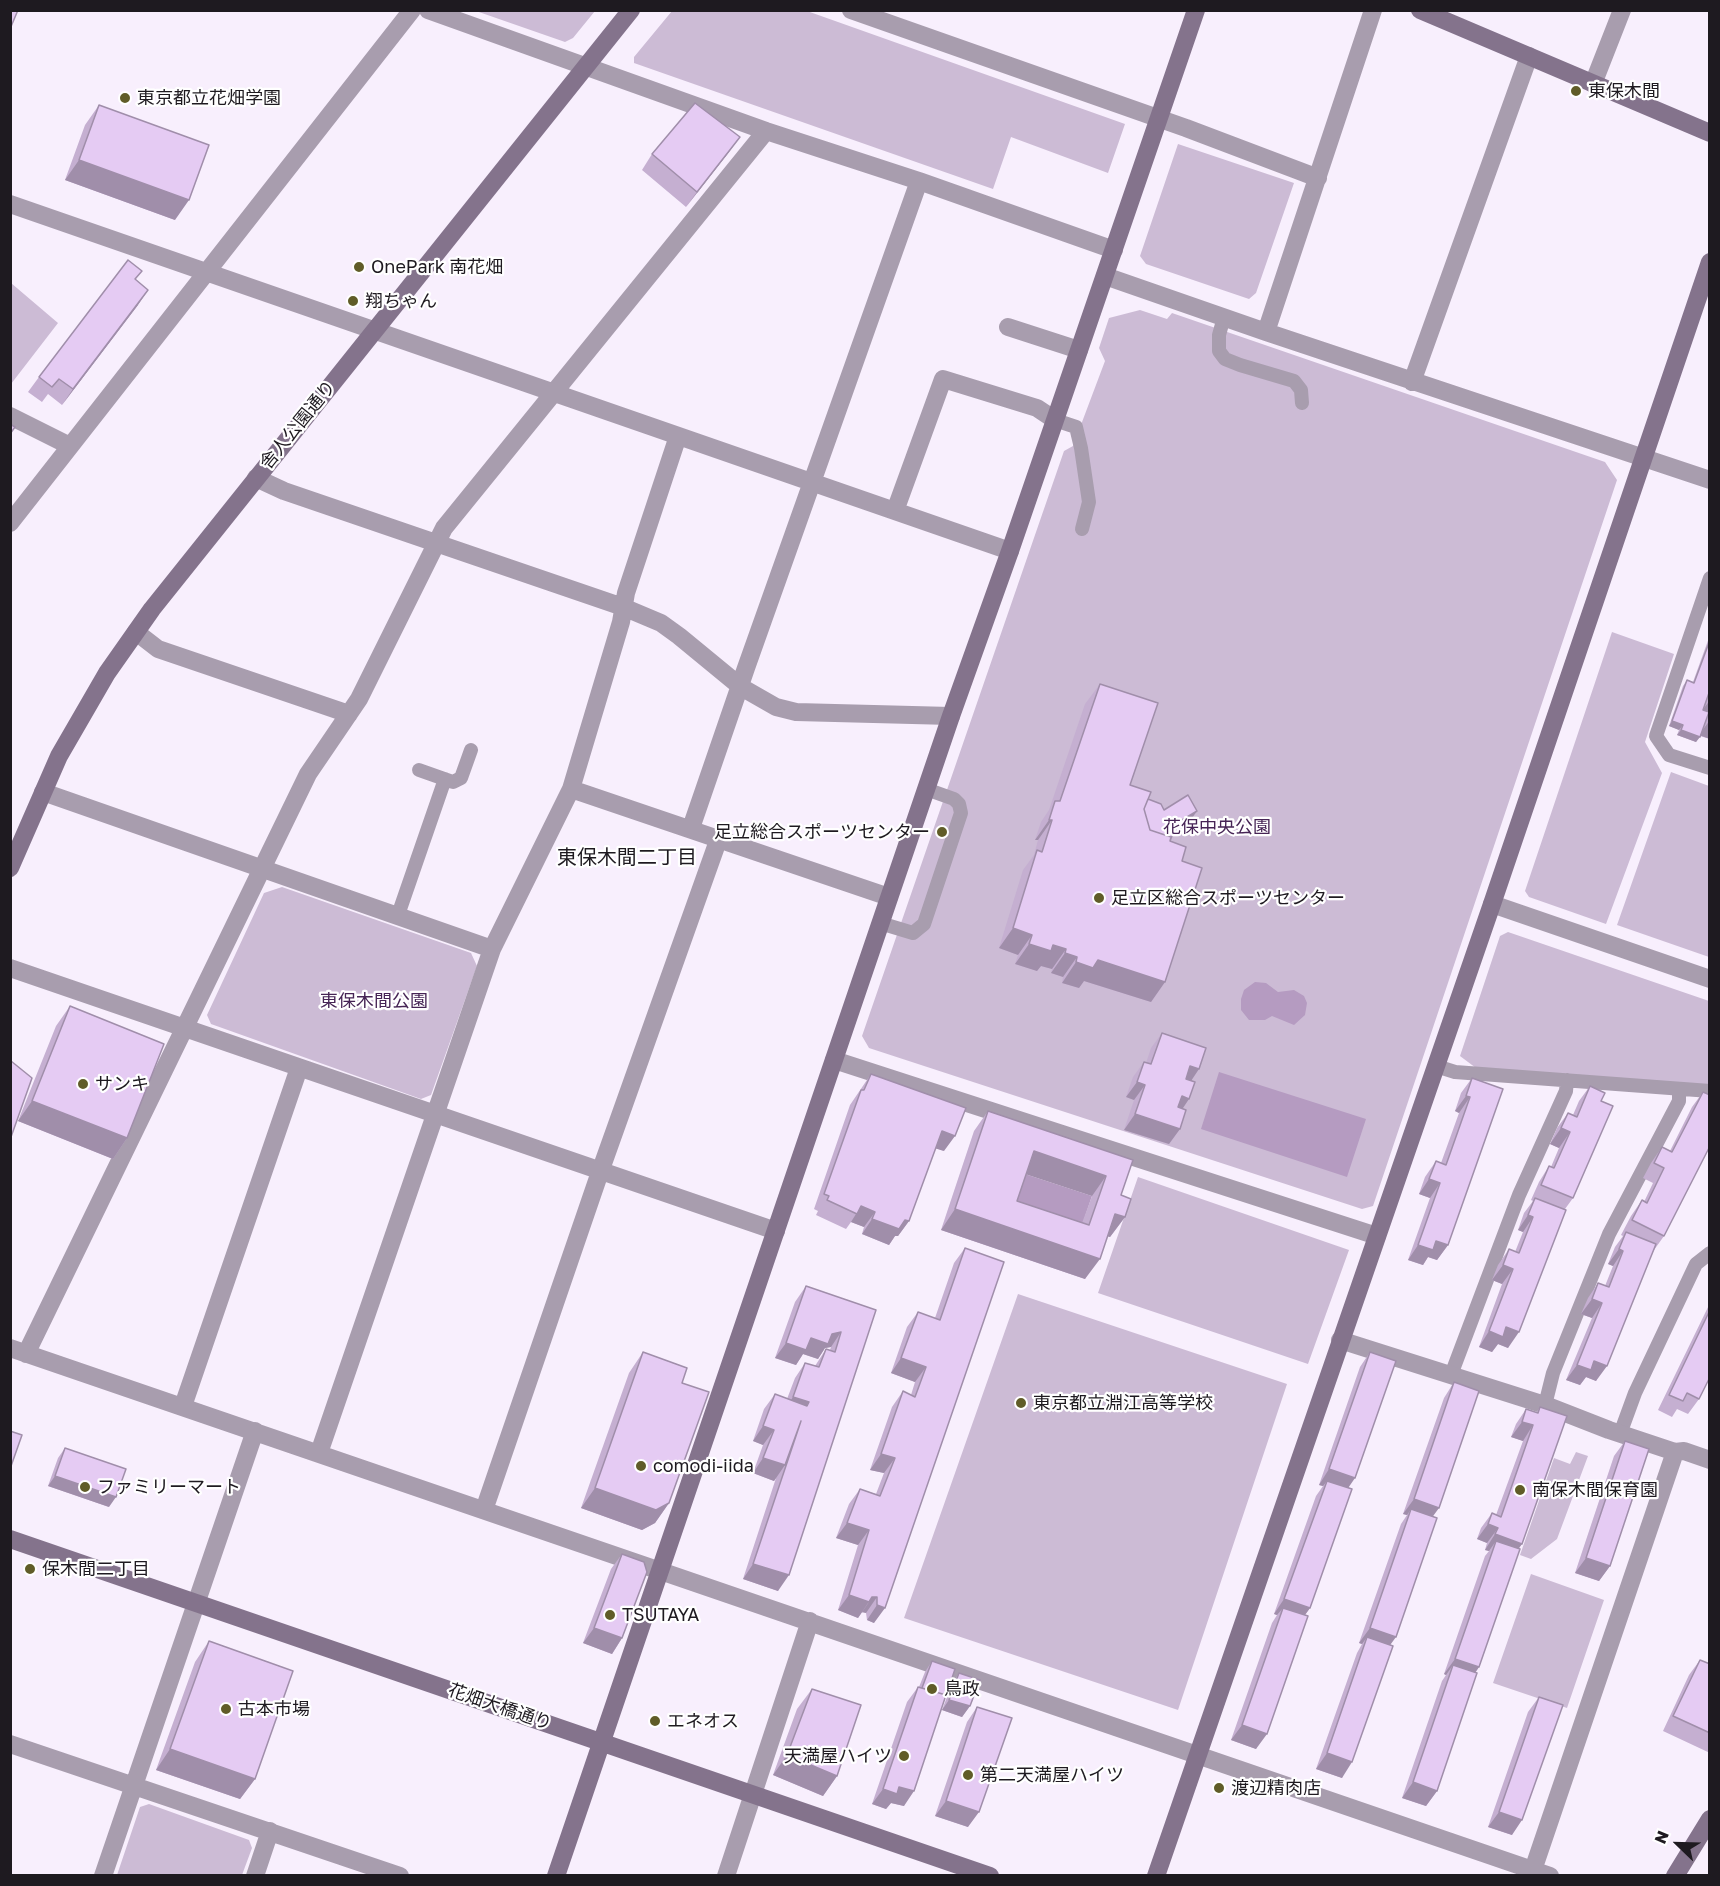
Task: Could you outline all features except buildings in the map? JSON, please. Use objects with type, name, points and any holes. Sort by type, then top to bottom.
[{"type":"street","points":[[10,524],[412,10]]},
{"type":"street","points":[[428,10],[766,131],[919,181],[1114,250]]},
{"type":"street","name":"舎人公園通り","points":[[10,868],[59,756],[84,710],[136,632],[256,478],[631,10]]},
{"type":"street","points":[[556,1875],[951,716],[1196,10]]},
{"type":"street","points":[[1266,333],[1373,10]]},
{"type":"street","points":[[1420,10],[1710,133]]},
{"type":"street","points":[[1593,84],[1622,10]]},
{"type":"street","points":[[858,12],[1159,118],[1318,178]]},
{"type":"street","points":[[1412,382],[1529,56]]},
{"type":"street","points":[[766,131],[444,528],[359,699],[308,774],[185,1029],[18,1351],[810,1620],[1541,1873],[1675,1452]]},
{"type":"street","points":[[691,828],[919,181]]},
{"type":"street","points":[[10,204],[1010,551]]},
{"type":"street","points":[[1156,1875],[1492,904],[1710,262]]},
{"type":"street","points":[[1105,276],[1266,333],[1710,480]]},
{"type":"street","points":[[1008,327],[1079,350]]},
{"type":"street","points":[[895,511],[943,379],[1036,408],[1055,420]]},
{"type":"street","points":[[10,416],[70,446]]},
{"type":"street","points":[[319,1453],[492,950],[571,789],[626,593],[678,436]]},
{"type":"street","points":[[256,478],[284,491],[623,607],[661,623],[741,687],[776,707],[796,712],[951,716]]},
{"type":"street","points":[[136,632],[158,649],[349,714]]},
{"type":"street","points":[[571,789],[889,897]]},
{"type":"street","points":[[43,792],[398,915],[492,950]]},
{"type":"street","points":[[484,1510],[600,1172],[719,838]]},
{"type":"street","points":[[1492,904],[1710,979]]},
{"type":"street","points":[[10,968],[776,1231]]},
{"type":"street","points":[[834,1060],[1377,1236]]},
{"type":"street","points":[[183,1406],[299,1068]]},
{"type":"street","points":[[1340,1340],[1545,1405],[1675,1452],[1684,1451],[1710,1460]]},
{"type":"street","points":[[103,1875],[255,1431]]},
{"type":"street","name":"花畑大橋通り","points":[[10,1539],[753,1793],[966,1872],[990,1875]]},
{"type":"street","points":[[726,1875],[810,1620]]},
{"type":"street","points":[[10,1744],[400,1875]]},
{"type":"street","points":[[1675,1875],[1710,1819]]},
{"type":"street","points":[[255,1875],[270,1831]]},
{"type":"lane","points":[[1224,317],[1219,335],[1219,351],[1225,359],[1294,381],[1300,390],[1302,403]]},
{"type":"lane","points":[[1055,420],[1076,427],[1089,502],[1082,529]]},
{"type":"lane","points":[[1710,578],[1656,736],[1669,755],[1710,768]]},
{"type":"lane","points":[[419,770],[453,782],[461,778],[471,750]]},
{"type":"lane","points":[[398,915],[445,779]]},
{"type":"lane","points":[[880,923],[913,933],[924,924],[961,813],[959,804],[954,799],[926,789]]},
{"type":"lane","points":[[1436,1066],[1455,1072],[1710,1091]]},
{"type":"lane","points":[[1451,1375],[1519,1195],[1566,1091],[1567,1080]]},
{"type":"lane","points":[[1545,1405],[1553,1374],[1609,1234],[1679,1101],[1679,1089]]},
{"type":"lane","points":[[1620,1434],[1635,1394],[1696,1264],[1710,1253]]},
{"type":"green space","points":[[476,11],[595,11],[573,38],[565,42]]},
{"type":"green space","points":[[672,11],[807,11],[1125,124],[1108,173],[1011,137],[993,189],[634,63],[634,57]]},
{"type":"green space","points":[[1178,144],[1294,183],[1256,293],[1249,299],[1146,264],[1140,256]]},
{"type":"green space","points":[[11,283],[58,323],[11,384]]},
{"type":"green space","name":"花保中央公園","points":[[1140,310],[1167,319],[1172,313],[1605,462],[1617,480],[1373,1206],[1362,1209],[869,1048],[862,1036],[1064,451],[1073,446],[1105,361],[1099,348],[1109,318]]},
{"type":"green space","points":[[1612,632],[1674,654],[1645,742],[1662,773],[1606,924],[1529,897],[1525,891]]},
{"type":"green space","points":[[1671,772],[1709,786],[1709,957],[1617,925]]},
{"type":"green space","name":"東保木間公園","points":[[282,887],[471,953],[477,966],[431,1095],[421,1099],[211,1024],[207,1015],[264,893]]},
{"type":"green space","points":[[1508,932],[1709,1001],[1709,1088],[1476,1068],[1460,1056],[1500,936]]},
{"type":"green space","points":[[1138,1177],[1349,1250],[1308,1364],[1098,1293]]},
{"type":"green space","points":[[1018,1294],[1287,1384],[1178,1710],[904,1618]]},
{"type":"green space","points":[[1576,1452],[1588,1456],[1557,1539],[1531,1559],[1520,1555],[1554,1458],[1570,1464]]},
{"type":"green space","points":[[1531,1574],[1604,1600],[1567,1708],[1493,1683]]},
{"type":"green space","points":[[149,1804],[249,1840],[252,1848],[242,1875],[117,1875],[140,1807]]},
{"type":"shaded area","points":[[1255,982],[1266,983],[1278,992],[1294,990],[1304,996],[1307,1003],[1305,1015],[1294,1025],[1272,1016],[1265,1020],[1249,1020],[1241,1010],[1241,999],[1244,990]]},
{"type":"shaded area","points":[[1219,1072],[1366,1119],[1347,1177],[1201,1129]]},
{"type":"shaded area","points":[[1019,1172],[1092,1196],[1075,1246],[1003,1221]]},
{"type":"place","name":"東保木間","points":[[1576,91]]},
{"type":"place","name":"東京都立花畑学園","points":[[125,98]]},
{"type":"place","name":"OnePark 南花畑","points":[[359,267]]},
{"type":"place","name":"翔ちゃん","points":[[353,301]]},
{"type":"place","name":"足立総合スポーツセンター","points":[[942,832]]},
{"type":"place","name":"足立区総合スポーツセンター","points":[[1099,898]]},
{"type":"place","name":"サンキ","points":[[83,1084]]},
{"type":"place","name":"東京都立淵江高等学校","points":[[1021,1403]]},
{"type":"place","name":"comodi-iida","points":[[641,1466]]},
{"type":"place","name":"ファミリーマート","points":[[85,1487]]},
{"type":"place","name":"南保木間保育園","points":[[1520,1490]]},
{"type":"place","name":"保木間二丁目","points":[[30,1569]]},
{"type":"place","name":"TSUTAYA","points":[[610,1615]]},
{"type":"place","name":"鳥政","points":[[932,1689]]},
{"type":"place","name":"古本市場","points":[[226,1709]]},
{"type":"place","name":"エネオス","points":[[655,1721]]},
{"type":"place","name":"天満屋ハイツ","points":[[904,1756]]},
{"type":"place","name":"第二天満屋ハイツ","points":[[968,1775]]},
{"type":"place","name":"渡辺精肉店","points":[[1219,1788]]},
{"type":"district","name":"東保木間二丁目","points":[[627,858]]}]
